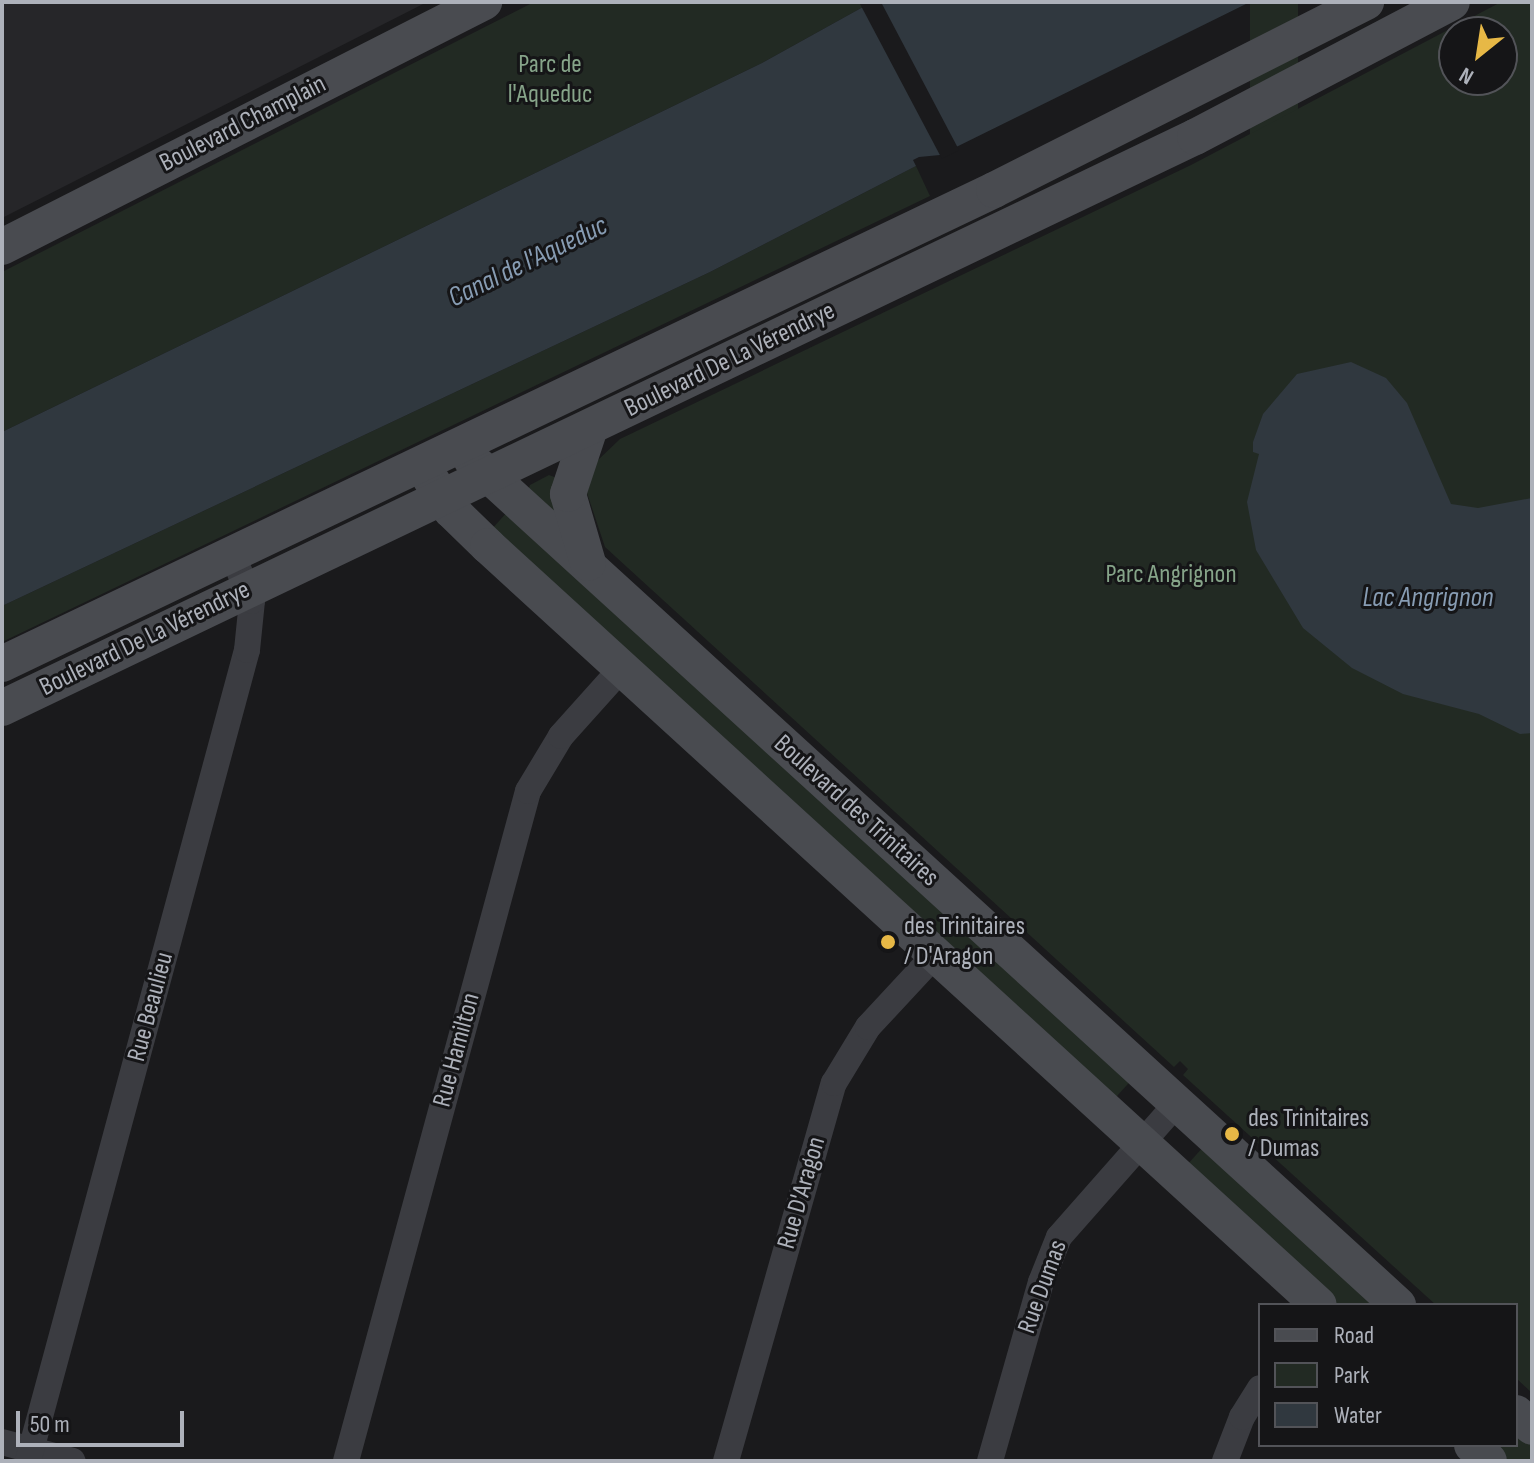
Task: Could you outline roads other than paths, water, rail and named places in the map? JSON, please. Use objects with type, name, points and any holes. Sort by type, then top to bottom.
[{"type":"main road","name":"Boulevard Champlain","points":[[2,247],[484,2]]},
{"type":"main road","name":"Boulevard De La Vérendrye","points":[[2,664],[994,190],[1366,2]]},
{"type":"main road","name":"Boulevard De La Vérendrye","points":[[2,708],[1195,137],[1452,2]]},
{"type":"main road","points":[[589,568],[568,494],[590,428]]},
{"type":"main road","name":"Boulevard des Trinitaires","points":[[456,445],[1396,1303]]},
{"type":"main road","name":"Boulevard des Trinitaires","points":[[422,462],[442,497],[469,528],[1317,1303]]},
{"type":"main road","points":[[1474,1447],[1489,1461]]},
{"type":"street","name":"Rue Beaulieu","points":[[30,1455],[247,650],[253,612],[249,589],[232,554]]},
{"type":"street","name":"Rue Hamilton","points":[[346,1461],[528,791],[561,736],[622,668]]},
{"type":"street","name":"Rue D'Aragon","points":[[726,1461],[834,1083],[868,1027],[935,955]]},
{"type":"street","name":"Rue Dumas","points":[[990,1461],[1048,1259],[1067,1224],[1177,1103]]},
{"type":"street","points":[[1225,1461],[1242,1417],[1258,1391]]},
{"type":"street","points":[[2,1442],[30,1455],[73,1461]]},
{"type":"water","name":"Canal de l'Aqueduc","points":[[872,2],[1250,2],[940,155],[913,160],[916,166],[710,272],[2,606],[2,432],[762,63]]},
{"type":"water","name":"Lac Angrignon","points":[[1351,362],[1386,378],[1407,403],[1451,504],[1478,508],[1532,498],[1532,733],[1520,734],[1479,714],[1403,694],[1352,668],[1303,628],[1256,550],[1247,502],[1259,454],[1253,452],[1253,442],[1263,414],[1297,374]]},
{"type":"place","name":"des Trinitaires / D'Aragon","points":[[888,942]]},
{"type":"place","name":"des Trinitaires / Dumas","points":[[1232,1134]]},
{"type":"park label","name":"Parc de l'Aqueduc","points":[[550,80]]},
{"type":"park label","name":"Parc Angrignon","points":[[1171,575]]}]
